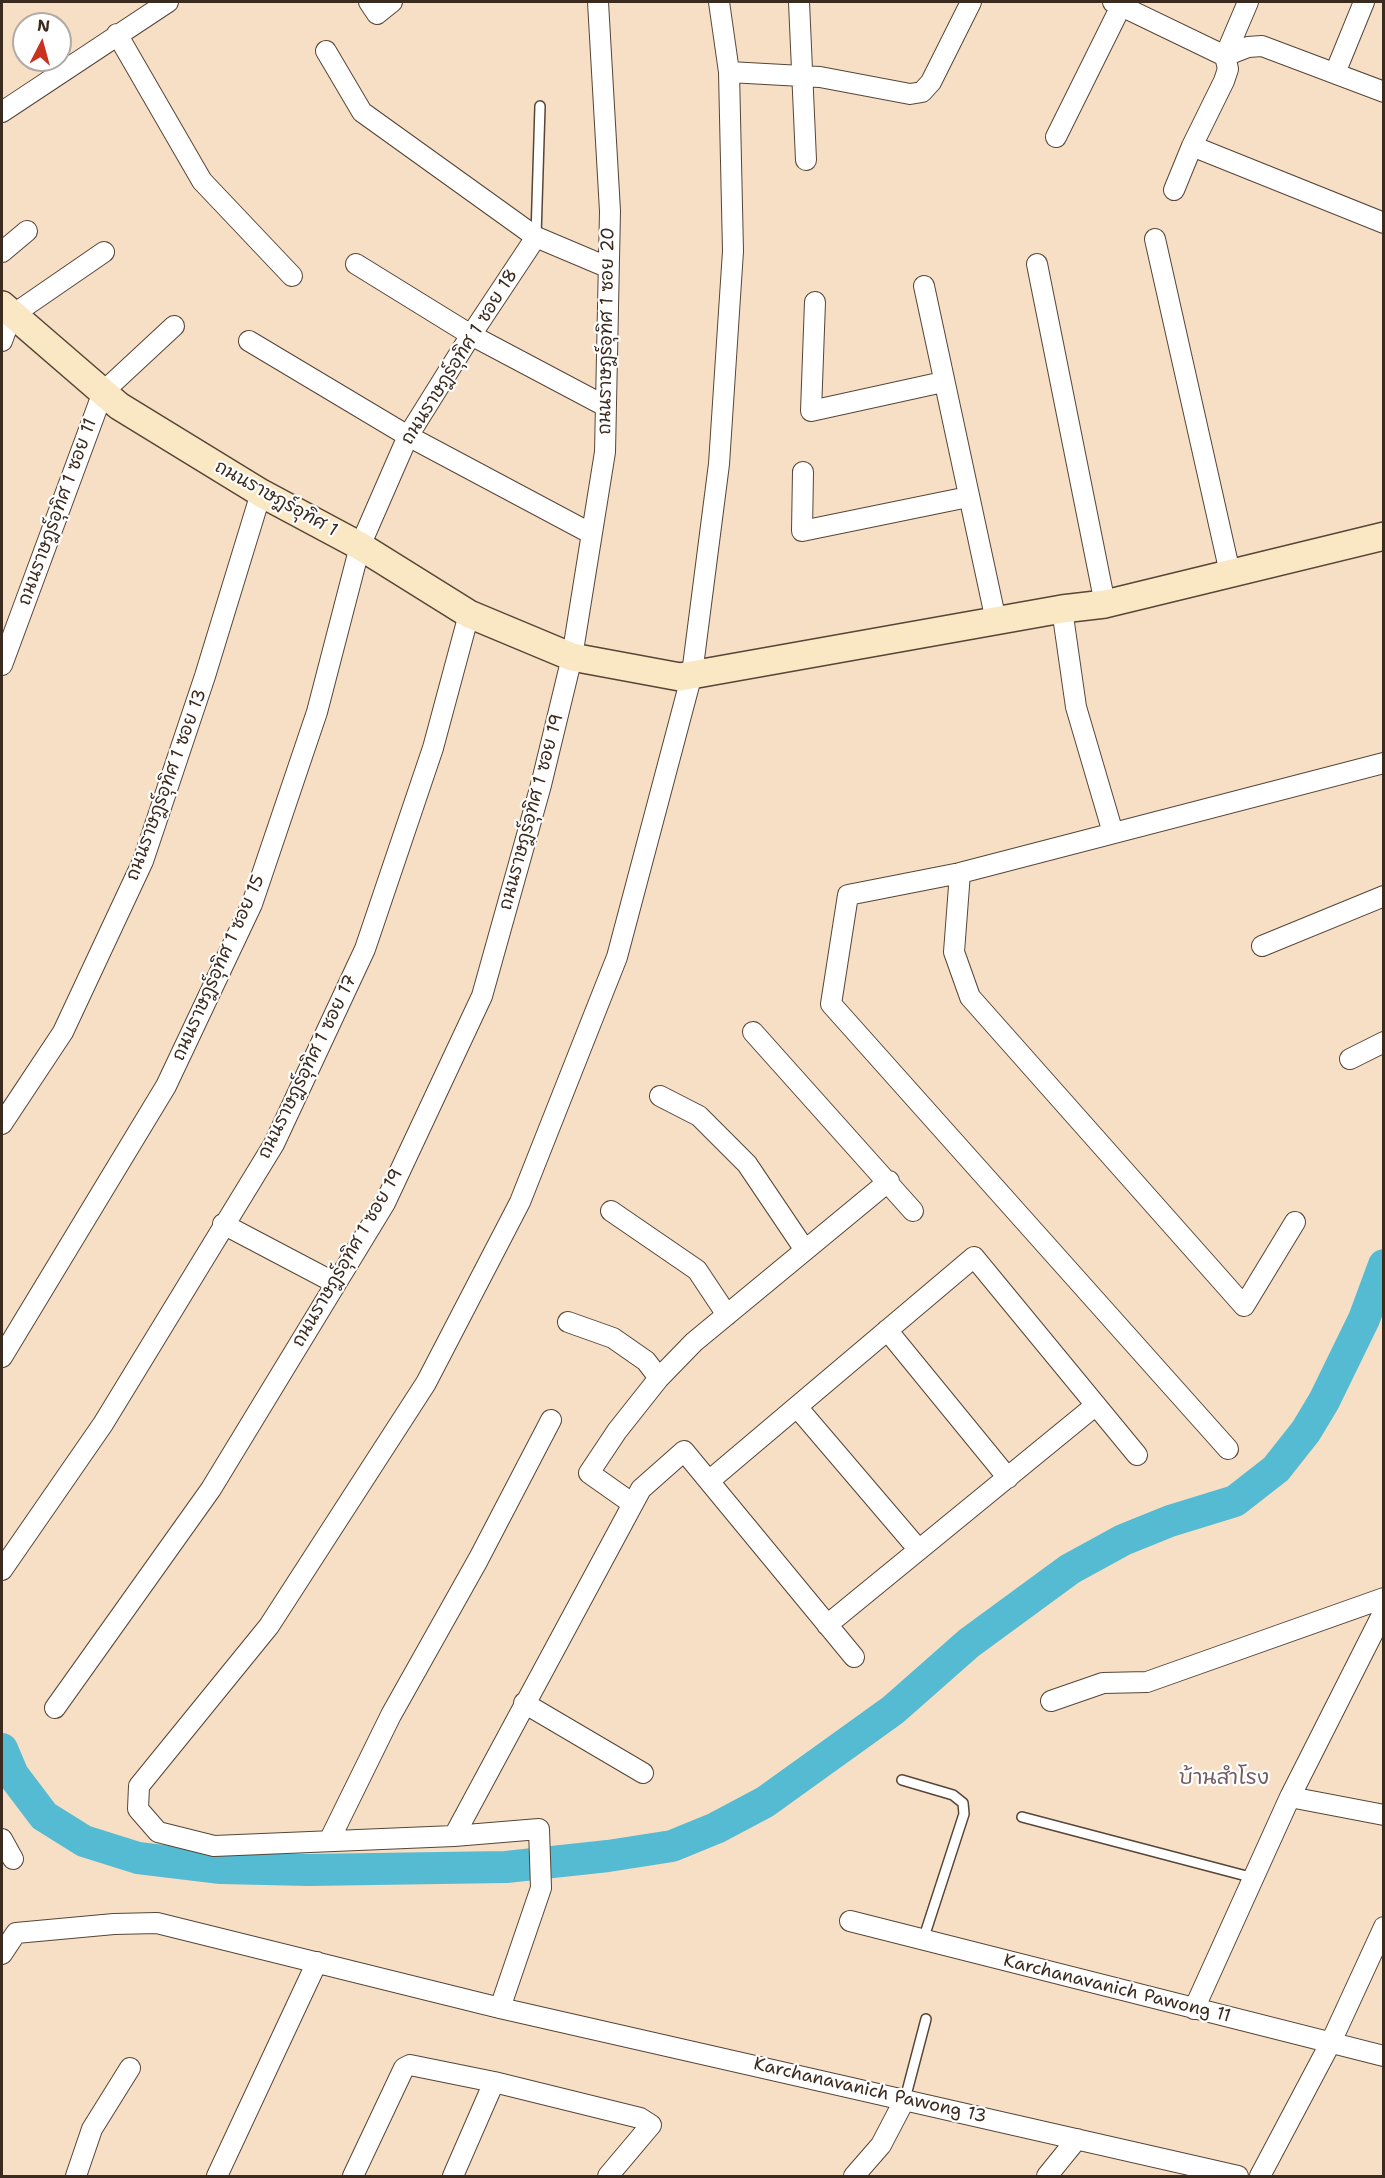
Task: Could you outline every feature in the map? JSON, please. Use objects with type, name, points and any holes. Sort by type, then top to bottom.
[{"type":"street","points":[[2,112],[168,2]]},
{"type":"street","points":[[369,2],[377,14],[392,2]]},
{"type":"street","name":"ถนนราษฎร์อุทิศ 1 ซอย 20","points":[[572,657],[590,533],[605,452],[609,211],[598,2]]},
{"type":"street","points":[[500,2008],[541,1888],[539,1829],[454,1836],[214,1846],[158,1832],[138,1809],[139,1786],[275,1616],[426,1383],[520,1202],[617,957],[692,674],[719,464],[733,251],[729,72],[719,2]]},
{"type":"street","points":[[799,2],[806,160]]},
{"type":"street","points":[[729,72],[801,76],[910,94],[922,92],[931,82],[971,2]]},
{"type":"street","points":[[1174,190],[1192,146],[1224,81],[1228,69],[1226,56],[1248,2]]},
{"type":"street","points":[[1335,73],[1364,2]]},
{"type":"street","points":[[1056,137],[1119,3],[1226,56]]},
{"type":"street","points":[[117,34],[202,181],[292,276]]},
{"type":"street","points":[[1226,56],[1248,46],[1262,46],[1383,92]]},
{"type":"street","points":[[326,51],[362,112],[536,237],[607,267]]},
{"type":"street","points":[[1192,146],[1383,223]]},
{"type":"street","points":[[2,252],[27,231]]},
{"type":"street","name":"ถนนราษฎร์อุทิศ 1 ซอย 18","points":[[360,546],[408,436],[471,334],[536,237]]},
{"type":"street","points":[[1155,239],[1230,573]]},
{"type":"street","points":[[2,341],[6,311],[104,252]]},
{"type":"street","points":[[356,264],[471,334],[605,406]]},
{"type":"street","points":[[1037,264],[1105,604]]},
{"type":"street","points":[[924,286],[996,621]]},
{"type":"street","points":[[815,302],[811,411],[943,382]]},
{"type":"street","name":"ถนนราษฎร์อุทิศ 1","points":[[6,311],[119,406],[261,493],[360,546],[469,614],[572,657],[680,677],[1062,609],[1105,604],[1383,536]]},
{"type":"street","points":[[103,392],[174,326]]},
{"type":"street","points":[[249,341],[408,436],[590,533]]},
{"type":"street","name":"ถนนราษฎร์อุทิศ 1 ซอย 11","points":[[2,665],[103,392]]},
{"type":"street","points":[[803,472],[802,531],[968,497]]},
{"type":"street","name":"ถนนราษฎร์อุทิศ 1 ซอย 13","points":[[2,1124],[63,1032],[143,861],[205,676],[261,493]]},
{"type":"street","name":"ถนนราษฎร์อุทิศ 1 ซอย 15","points":[[2,1357],[166,1086],[252,904],[317,712],[360,546]]},
{"type":"street","points":[[1062,609],[1076,706],[1113,833]]},
{"type":"street","name":"ถนนราษฎร์อุทิศ 1 ซอย 17","points":[[2,1570],[103,1424],[223,1224],[274,1144],[365,950],[433,748],[469,614]]},
{"type":"street","name":"ถนนราษฎร์อุทิศ 1 ซอย 19","points":[[55,1708],[211,1489],[385,1203],[482,996],[541,785],[572,657]]},
{"type":"street","points":[[1228,1449],[831,1004],[848,895],[960,873],[1383,763]]},
{"type":"street","points":[[960,873],[954,952],[970,997],[1244,1306],[1295,1222]]},
{"type":"street","points":[[1262,946],[1383,896]]},
{"type":"street","points":[[753,1032],[889,1181],[913,1211]]},
{"type":"street","points":[[1350,1059],[1383,1042]]},
{"type":"street","points":[[660,1096],[699,1116],[747,1164],[805,1250]]},
{"type":"street","points":[[633,1504],[589,1473],[617,1431],[659,1378],[694,1342],[889,1181]]},
{"type":"street","points":[[611,1211],[698,1270],[727,1315]]},
{"type":"street","points":[[223,1224],[335,1283]]},
{"type":"street","points":[[709,1481],[974,1257],[1137,1455]]},
{"type":"street","points":[[568,1322],[613,1338],[646,1361],[659,1378]]},
{"type":"street","points":[[888,1330],[1008,1478]]},
{"type":"street","points":[[827,1625],[1096,1406]]},
{"type":"street","points":[[797,1407],[919,1550]]},
{"type":"street","points":[[329,1841],[391,1715],[478,1560],[551,1420]]},
{"type":"street","points":[[454,1836],[641,1489],[684,1451],[854,1657]]},
{"type":"street","points":[[1051,1701],[1102,1683],[1147,1682],[1383,1598]]},
{"type":"street","points":[[1194,2009],[1290,1797],[1383,1611]]},
{"type":"street","points":[[524,1703],[643,1773]]},
{"type":"street","points":[[1290,1797],[1383,1815]]},
{"type":"street","points":[[2,1839],[13,1859]]},
{"type":"street","name":"Karchanavanich Pawong 11","points":[[850,1921],[1383,2056]]},
{"type":"street","name":"Karchanavanich Pawong 13","points":[[2,1954],[16,1933],[114,1924],[157,1923],[500,2008],[1077,2139],[1209,2173],[1238,2176]]},
{"type":"street","points":[[1260,2176],[1331,2042],[1383,1928]]},
{"type":"street","points":[[218,2176],[317,1962]]},
{"type":"street","points":[[353,2176],[405,2068],[410,2065],[494,2082],[640,2118],[651,2125],[608,2176]]},
{"type":"street","points":[[76,2176],[92,2129],[130,2068]]},
{"type":"street","points":[[453,2176],[494,2082]]},
{"type":"street","points":[[854,2176],[880,2145],[905,2099]]},
{"type":"street","points":[[1047,2176],[1077,2139]]},
{"type":"lane","points":[[536,237],[540,106]]},
{"type":"lane","points":[[902,1780],[953,1795],[963,1803],[964,1814],[923,1940]]},
{"type":"lane","points":[[1022,1817],[1254,1878]]},
{"type":"lane","points":[[905,2099],[926,2019]]},
{"type":"waterway","points":[[2,1749],[13,1775],[44,1816],[84,1841],[138,1858],[221,1868],[308,1870],[506,1867],[608,1856],[672,1846],[716,1828],[765,1802],[893,1710],[969,1643],[1070,1569],[1123,1540],[1170,1521],[1235,1501],[1276,1469],[1306,1431],[1324,1401],[1364,1319],[1384,1265]]},
{"type":"district","name":"บ้านสำโรง","points":[[1224,1779]]}]
